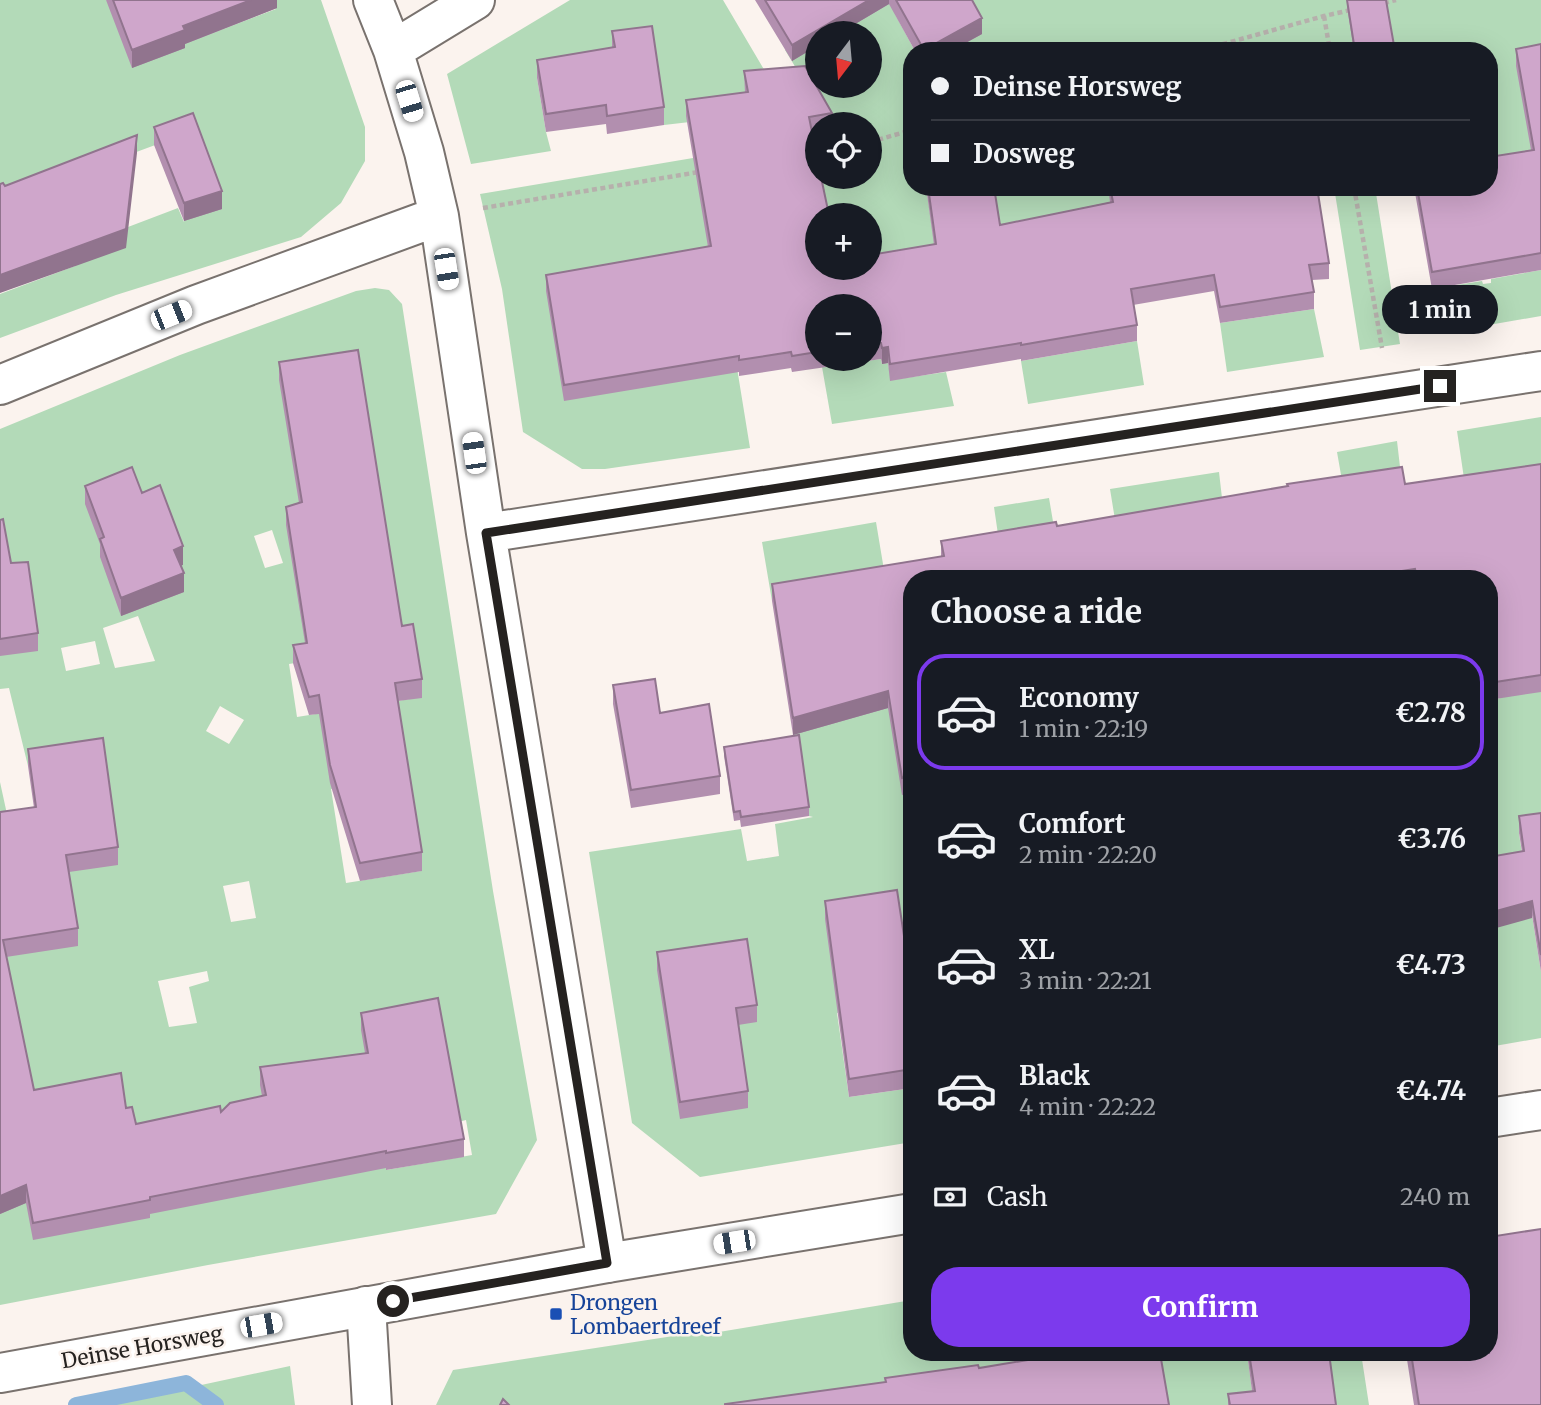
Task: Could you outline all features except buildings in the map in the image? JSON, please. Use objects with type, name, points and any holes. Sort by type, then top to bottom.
[{"type":"street","points":[[373,0],[393,50],[424,152],[439,216],[486,533],[607,1263]]},
{"type":"street","points":[[393,50],[475,0]]},
{"type":"street","points":[[0,385],[196,305],[439,216]]},
{"type":"street","points":[[486,533],[1541,371]]},
{"type":"street","points":[[1498,1117],[1541,1110]]},
{"type":"street","name":"Deinse Horsweg","points":[[0,1373],[607,1263],[903,1214]]},
{"type":"street","points":[[366,1306],[372,1405]]},
{"type":"path","points":[[1372,5],[1396,0]]},
{"type":"path","points":[[1230,42],[1360,8]]},
{"type":"path","points":[[1324,16],[1328,42]]},
{"type":"path","points":[[882,139],[903,133]]},
{"type":"path","points":[[439,216],[709,170]]},
{"type":"path","points":[[1356,196],[1389,394]]},
{"type":"green space","points":[[0,0],[106,0],[184,44],[276,9],[274,0],[321,0],[365,127],[365,161],[341,203],[301,237],[116,295],[0,338],[0,294],[75,266],[45,189],[0,198]],"holes":[[[193,131],[184,222],[178,208],[128,227],[104,164]]]},
{"type":"green space","points":[[570,0],[723,0],[772,83],[748,108],[733,117],[664,125],[652,44],[612,46],[615,66],[537,78],[551,151],[471,164],[447,74]]},
{"type":"green space","points":[[890,0],[910,42],[903,42],[903,196],[927,196],[944,307],[929,262],[848,294],[805,294],[805,309],[731,331],[750,448],[605,469],[582,469],[523,432],[502,289],[480,194],[799,140],[797,135],[805,133],[805,189],[882,189],[882,112],[823,112],[814,98],[882,98],[882,21],[858,21]]},
{"type":"green space","points":[[963,0],[1541,0],[1541,270],[1498,191],[1498,42],[952,42]]},
{"type":"green space","points":[[805,48],[805,83],[785,50]]},
{"type":"green space","points":[[994,196],[1112,196],[1115,217],[1003,250]]},
{"type":"green space","points":[[1335,196],[1376,196],[1400,344],[1360,350]]},
{"type":"green space","points":[[1541,270],[1541,316],[1437,334],[1432,289],[1482,281],[1483,284],[1491,283],[1491,279]]},
{"type":"green space","points":[[375,288],[389,290],[402,304],[493,891],[537,1140],[496,1214],[0,1305],[0,782],[10,828],[103,756],[28,766],[9,688],[0,689],[0,656],[11,581],[0,538],[0,429],[180,355],[356,291]],"holes":[[[272,530],[283,563],[265,568],[254,536]],[[138,616],[155,661],[115,668],[103,628]],[[95,641],[100,664],[66,671],[61,648]],[[307,661],[422,697],[297,717],[289,664]],[[220,706],[244,720],[229,744],[206,731]],[[407,776],[421,871],[346,883],[331,789]],[[249,881],[256,918],[231,922],[223,886]],[[207,971],[209,981],[189,987],[197,1023],[169,1027],[158,981]],[[466,1120],[472,1155],[386,1170],[458,1122]]]},
{"type":"green space","points":[[1314,309],[1324,357],[1227,372],[1220,323]]},
{"type":"green space","points":[[1137,341],[1144,385],[1028,404],[1021,361]]},
{"type":"green space","points":[[888,363],[891,380],[946,372],[954,406],[832,424],[823,371],[882,371],[882,364]]},
{"type":"green space","points":[[1541,417],[1541,481],[1466,492],[1457,431]]},
{"type":"green space","points":[[1397,441],[1402,484],[1344,492],[1337,452]]},
{"type":"green space","points":[[1219,472],[1222,498],[1117,532],[1110,489]]},
{"type":"green space","points":[[1049,498],[1056,539],[1000,548],[994,507]]},
{"type":"green space","points":[[876,522],[886,582],[772,601],[762,542]]},
{"type":"green space","points":[[1541,621],[1541,830],[1519,834],[1541,972],[1541,1038],[1498,1045],[1498,698],[1501,698]]},
{"type":"green space","points":[[903,692],[903,1002],[837,1013],[849,1097],[903,1089],[903,1143],[700,1177],[632,1123],[589,852],[741,829],[747,861],[779,856],[775,824],[813,817],[809,816],[793,731]]},
{"type":"green space","points":[[903,1301],[903,1361],[1248,1361],[1254,1405],[436,1405],[453,1370],[680,1335],[713,1333]]},
{"type":"green space","points":[[1327,1361],[1362,1361],[1369,1405],[1334,1405]]},
{"type":"green space","points":[[290,1366],[295,1405],[108,1405]]},
{"type":"waterway","points":[[76,1405],[186,1383],[216,1405]]},
{"type":"place","name":"Drongen Lombaertdreef","points":[[556,1314]]},
{"type":"route","points":[[393,1301],[607,1263],[486,533],[1440,386]]}]
